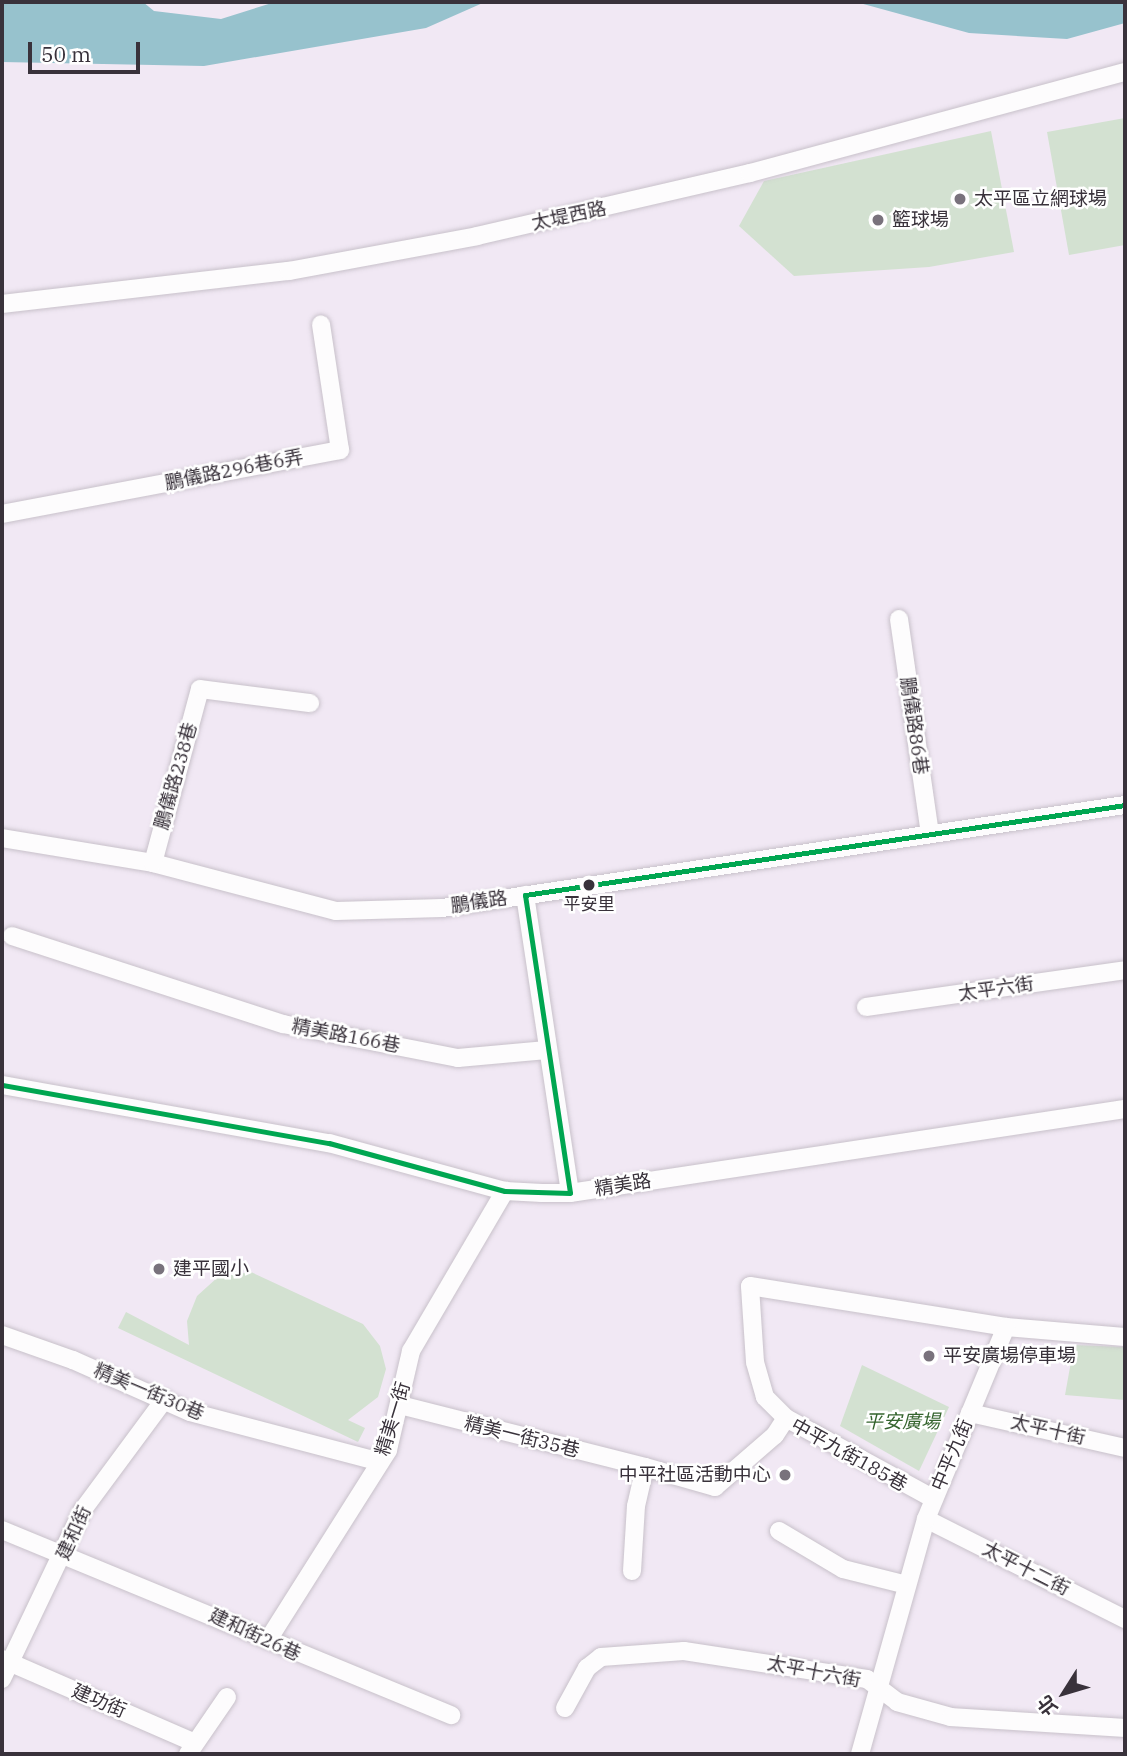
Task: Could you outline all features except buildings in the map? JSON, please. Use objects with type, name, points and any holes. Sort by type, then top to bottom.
[{"type":"street","name":"太堤西路","points":[[2,304],[289,271],[477,236],[750,173],[1125,72]]},
{"type":"street","name":"鵬儀路296巷6弄","points":[[2,513],[340,450],[321,324]]},
{"type":"street","name":"鵬儀路86巷","points":[[899,619],[930,834]]},
{"type":"street","name":"鵬儀路238巷","points":[[153,863],[200,689],[310,703]]},
{"type":"street","name":"鵬儀路","points":[[2,838],[153,863],[337,911],[470,906],[525,895],[1125,805]]},
{"type":"street","points":[[525,895],[570,1193]]},
{"type":"street","name":"精美路166巷","points":[[12,936],[283,1024],[458,1058],[547,1050]]},
{"type":"street","name":"太平六街","points":[[866,1007],[1125,970]]},
{"type":"street","name":"精美路","points":[[2,1085],[329,1143],[505,1191],[570,1193],[1125,1109]]},
{"type":"street","name":"精美一街","points":[[268,1640],[380,1462],[400,1405],[411,1352],[505,1191]]},
{"type":"street","points":[[786,1418],[765,1398],[758,1374],[750,1286],[1006,1327],[1125,1337]]},
{"type":"street","name":"中平九街","points":[[860,1754],[926,1519],[1006,1327]]},
{"type":"street","name":"精美一街30巷","points":[[2,1335],[165,1399],[190,1412],[380,1462]]},
{"type":"street","name":"建和街","points":[[2,1679],[6,1661],[58,1569],[59,1556],[82,1511],[165,1399]]},
{"type":"street","name":"精美一街35巷","points":[[400,1405],[645,1467]]},
{"type":"street","name":"太平十街","points":[[970,1413],[1125,1448]]},
{"type":"street","name":"中平九街185巷","points":[[645,1467],[715,1487],[775,1435],[786,1418],[934,1499]]},
{"type":"street","points":[[632,1571],[636,1506],[645,1467]]},
{"type":"street","name":"太平十二街","points":[[926,1519],[1125,1619]]},
{"type":"street","name":"建和街26巷","points":[[2,1530],[59,1556],[451,1715]]},
{"type":"street","points":[[779,1531],[843,1569],[907,1586]]},
{"type":"street","name":"太平十六街","points":[[565,1707],[587,1668],[601,1657],[622,1652],[684,1651],[814,1668],[867,1679],[878,1692],[951,1717],[1125,1728]]},
{"type":"street","name":"建功街","points":[[6,1661],[192,1749]]},
{"type":"street","points":[[192,1749],[227,1696]]},
{"type":"green space","name":"太平區立網球場","points":[[1125,118],[1125,245],[1069,255],[1047,132]]},
{"type":"green space","points":[[991,131],[1014,252],[929,267],[794,276],[739,226],[764,181]]},
{"type":"green space","points":[[251,1272],[363,1324],[380,1346],[386,1369],[378,1397],[348,1420],[365,1428],[358,1442],[118,1328],[126,1312],[189,1345],[187,1321],[197,1296],[218,1277]]},
{"type":"green space","points":[[1074,1345],[1125,1347],[1125,1400],[1065,1395]]},
{"type":"green space","name":"平安廣場","points":[[862,1365],[949,1407],[919,1471],[840,1426]]},
{"type":"water","points":[[2,2],[143,2],[154,11],[221,19],[275,2],[485,2],[426,28],[204,66],[2,62]]},
{"type":"water","points":[[856,2],[1125,2],[1125,23],[1067,39],[969,33]]},
{"type":"transit line","points":[[525,895],[1125,805]]},
{"type":"transit line","points":[[525,895],[570,1193]]},
{"type":"transit line","points":[[2,1085],[329,1143],[505,1191],[570,1193]]},
{"type":"place","name":"太平區立網球場","points":[[960,199]]},
{"type":"place","name":"籃球場","points":[[878,220]]},
{"type":"place","name":"平安里","points":[[589,885]]},
{"type":"place","name":"建平國小","points":[[159,1269]]},
{"type":"place","name":"平安廣場停車場","points":[[929,1356]]},
{"type":"place","name":"中平社區活動中心","points":[[785,1475]]}]
